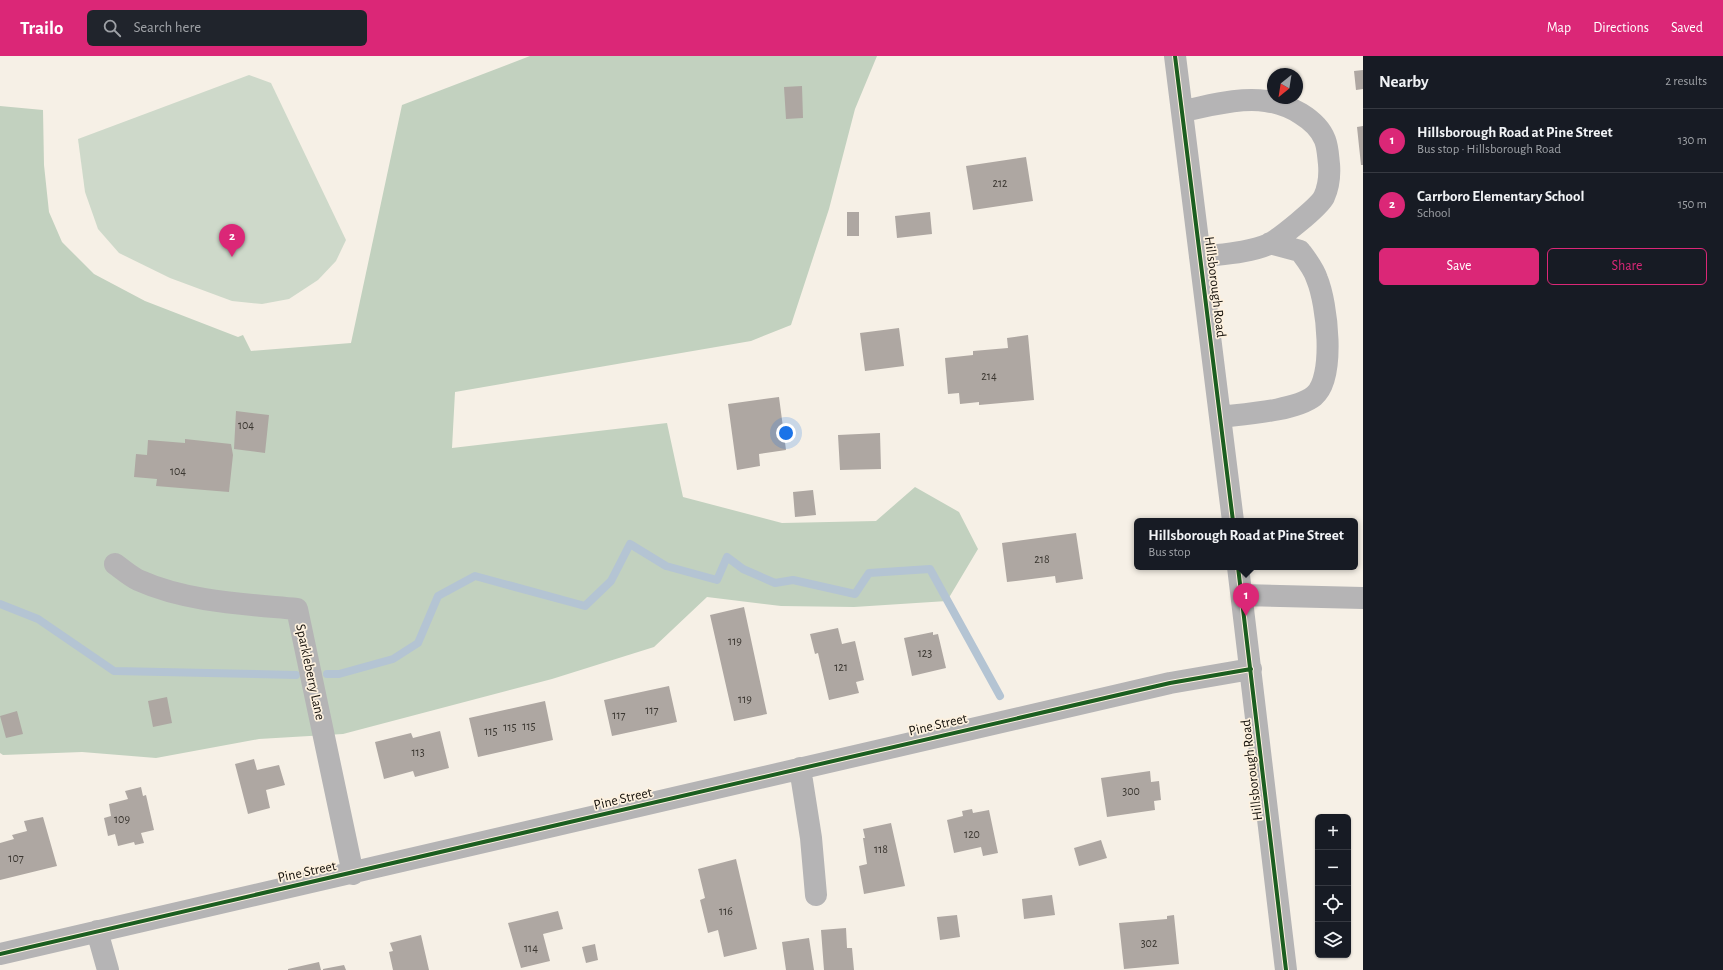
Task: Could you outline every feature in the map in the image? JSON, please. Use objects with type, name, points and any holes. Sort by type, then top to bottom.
[{"type":"street","name":"Hillsborough Road","points":[[1175,56],[1233,518]]},
{"type":"street","points":[[1182,111],[1236,101],[1267,101],[1299,112],[1320,131],[1325,139],[1328,152],[1330,176],[1323,199],[1314,209],[1270,243],[1253,250],[1200,257]]},
{"type":"street","points":[[1220,417],[1282,408],[1306,401],[1315,396],[1324,380],[1328,362],[1326,328],[1318,279],[1300,251],[1270,243]]},
{"type":"street","name":"Sparkleberry Lane","points":[[115,564],[136,579],[168,592],[228,602],[297,609],[353,874]]},
{"type":"street","name":"Hillsborough Road","points":[[1238,570],[1286,970]]},
{"type":"street","points":[[1242,595],[1363,598]]},
{"type":"street","name":"Pine Street","points":[[0,954],[353,874],[800,768],[1170,683],[1251,669]]},
{"type":"street","points":[[800,768],[811,838],[816,895]]},
{"type":"street","points":[[97,931],[108,970]]},
{"type":"green space","points":[[530,56],[877,56],[855,109],[829,209],[791,325],[751,341],[455,392],[452,448],[667,423],[683,497],[782,523],[876,521],[915,487],[959,512],[978,549],[947,601],[854,607],[781,606],[707,597],[654,647],[552,679],[343,734],[259,739],[156,758],[82,752],[3,755],[0,753],[0,106],[43,110],[44,165],[49,212],[62,242],[94,274],[145,301],[238,337],[243,335],[251,351],[351,343],[402,105]]},
{"type":"green space","points":[[249,75],[271,83],[346,240],[336,261],[318,280],[289,299],[262,304],[232,301],[170,278],[119,253],[98,229],[85,192],[78,139]]},
{"type":"building","points":[[1363,70],[1363,89],[1356,90],[1354,71]]},
{"type":"building","points":[[802,86],[803,118],[786,119],[784,87]]},
{"type":"building","points":[[1363,126],[1363,165],[1361,165],[1357,127]]},
{"type":"building","points":[[1026,157],[1033,201],[973,210],[966,166]]},
{"type":"building","points":[[847,212],[859,212],[859,236],[847,236]]},
{"type":"building","points":[[930,212],[932,234],[897,238],[895,216]]},
{"type":"building","points":[[899,328],[904,366],[865,371],[860,333]]},
{"type":"building","points":[[1028,335],[1034,400],[979,405],[979,402],[960,404],[959,393],[948,394],[945,358],[973,355],[973,351],[1008,348],[1007,338]]},
{"type":"building","points":[[779,397],[786,450],[759,454],[760,466],[737,470],[728,404]]},
{"type":"building","points":[[236,411],[269,415],[265,453],[234,449]]},
{"type":"building","points":[[880,433],[881,469],[840,470],[838,435]]},
{"type":"building","points":[[185,439],[231,444],[233,455],[229,492],[156,486],[157,479],[134,477],[136,454],[147,455],[148,440],[185,443]]},
{"type":"building","points":[[813,490],[816,515],[795,517],[793,492]]},
{"type":"building","points":[[1076,533],[1083,579],[1056,583],[1055,576],[1007,582],[1002,543]]},
{"type":"building","points":[[744,607],[767,714],[734,721],[710,615]]},
{"type":"building","points":[[838,628],[842,644],[855,641],[864,680],[856,682],[859,693],[829,700],[818,653],[815,654],[810,634]]},
{"type":"building","points":[[933,632],[933,635],[938,634],[946,668],[912,676],[904,638]]},
{"type":"building","points":[[669,686],[677,722],[612,736],[604,700]]},
{"type":"building","points":[[167,697],[172,723],[153,727],[148,701]]},
{"type":"building","points":[[545,701],[553,740],[478,757],[469,718]]},
{"type":"building","points":[[17,711],[23,734],[6,738],[0,716]]},
{"type":"building","points":[[440,731],[449,768],[415,777],[413,771],[384,779],[375,742],[411,733],[413,738]]},
{"type":"building","points":[[254,759],[257,770],[279,765],[285,785],[266,790],[270,808],[248,814],[235,764]]},
{"type":"building","points":[[1150,771],[1151,782],[1159,781],[1161,800],[1154,801],[1155,810],[1107,817],[1101,778]]},
{"type":"building","points":[[141,787],[143,796],[146,795],[154,830],[141,833],[144,843],[135,845],[134,842],[118,846],[115,834],[108,836],[104,818],[111,816],[109,804],[128,799],[125,791]]},
{"type":"building","points":[[972,809],[973,813],[989,810],[998,853],[983,856],[981,847],[954,853],[947,820],[963,816],[962,811]]},
{"type":"building","points":[[43,817],[57,866],[0,880],[0,843],[14,839],[12,835],[27,831],[24,821]]},
{"type":"building","points":[[891,823],[905,886],[864,894],[859,866],[867,864],[863,829]]},
{"type":"building","points":[[1101,840],[1107,858],[1079,866],[1074,848]]},
{"type":"building","points":[[736,859],[757,949],[724,957],[718,930],[708,933],[700,900],[705,898],[698,869]]},
{"type":"building","points":[[1052,895],[1055,915],[1024,919],[1022,899]]},
{"type":"building","points":[[558,911],[563,929],[543,934],[550,961],[521,968],[508,923]]},
{"type":"building","points":[[957,915],[960,937],[940,940],[937,917]]},
{"type":"building","points":[[1174,915],[1179,964],[1124,969],[1119,923],[1167,919],[1167,916]]},
{"type":"building","points":[[846,928],[847,948],[852,948],[854,970],[824,970],[821,930]]},
{"type":"building","points":[[421,935],[429,970],[393,970],[389,952],[393,951],[390,943]]},
{"type":"building","points":[[809,938],[814,970],[786,970],[782,942]]},
{"type":"building","points":[[595,944],[598,960],[586,963],[582,947]]},
{"type":"building","points":[[319,962],[321,970],[288,970],[288,969]]},
{"type":"building","points":[[344,965],[346,970],[323,970],[323,969]]},
{"type":"waterway","points":[[327,674],[339,674],[393,659],[418,643],[438,596],[475,576],[585,606],[611,581],[630,544],[666,566],[717,580],[727,557],[743,569],[775,583],[793,580],[855,594],[869,573],[930,569],[1000,696]]},
{"type":"waterway","points":[[0,604],[38,619],[114,671],[296,675]]},
{"type":"cycle path","points":[[1175,56],[1233,518]]},
{"type":"cycle path","points":[[1238,570],[1286,970]]},
{"type":"cycle path","points":[[0,954],[1170,683],[1251,669]]},
{"type":"place","name":"Carrboro Elementary School","points":[[232,257]]},
{"type":"place","name":"Hillsborough Road at Pine Street","points":[[1246,616]]}]
